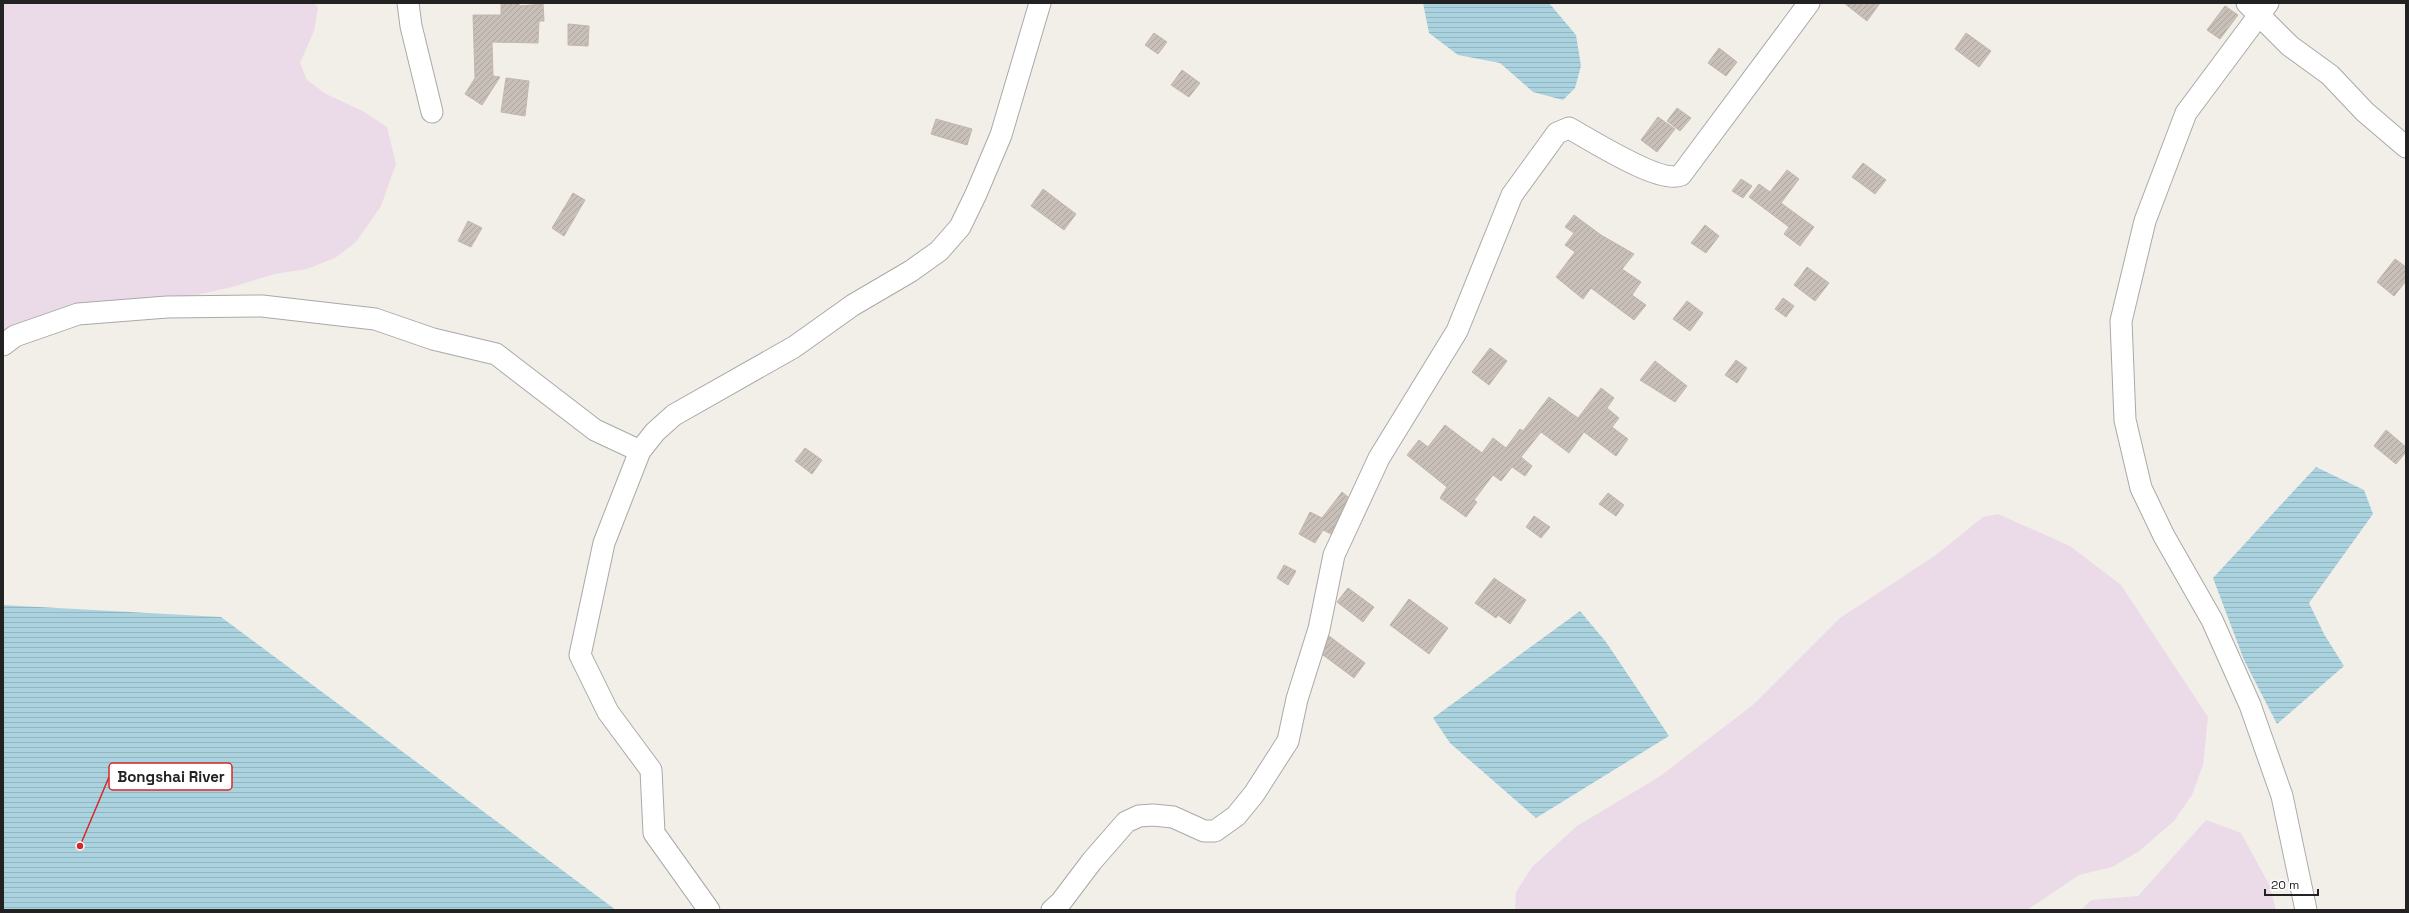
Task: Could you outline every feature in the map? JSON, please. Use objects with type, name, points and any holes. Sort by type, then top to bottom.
[{"type":"street","points":[[408,3],[410,26],[432,112]]},
{"type":"street","points":[[709,910],[654,833],[651,770],[608,712],[580,655],[604,543],[640,451],[655,432],[674,415],[794,347],[853,305],[911,271],[938,251],[960,227],[1001,135],[1040,3]]},
{"type":"street","points":[[1052,910],[1092,860],[1126,822],[1139,816],[1153,815],[1173,817],[1204,831],[1215,831],[1236,816],[1254,794],[1288,741],[1297,700],[1319,629],[1334,555],[1353,513],[1379,458],[1457,331],[1512,195],[1557,133],[1569,128],[1656,174],[1675,178],[1682,174],[1810,3]]},
{"type":"street","points":[[2306,910],[2282,796],[2250,705],[2212,620],[2164,536],[2141,488],[2125,420],[2122,321],[2145,221],[2186,113],[2258,7],[2290,46],[2330,75],[2365,112],[2406,148]]},
{"type":"street","points":[[3,345],[15,336],[78,314],[167,307],[262,306],[375,319],[433,339],[496,354],[595,430],[640,451]]},
{"type":"shaded area","points":[[3,3],[315,3],[318,8],[314,31],[300,63],[307,80],[326,94],[363,111],[387,127],[396,164],[381,206],[356,242],[335,258],[307,269],[275,274],[232,287],[3,338]]},
{"type":"shaded area","points":[[1998,514],[2070,546],[2121,585],[2208,717],[2203,765],[2192,795],[2174,821],[2138,852],[2112,867],[2079,875],[2027,910],[1515,910],[1516,892],[1532,867],[1577,826],[1659,777],[1754,704],[1840,618],[1936,555],[1983,517]]},
{"type":"shaded area","points":[[2206,820],[2241,833],[2270,886],[2276,910],[2081,910],[2091,900],[2138,896]]},
{"type":"water","points":[[1423,3],[1549,3],[1576,35],[1581,66],[1575,88],[1563,100],[1533,92],[1500,63],[1458,55],[1429,33]]},
{"type":"water","points":[[2316,467],[2364,490],[2373,514],[2309,603],[2324,634],[2344,666],[2277,724],[2244,660],[2213,578]]},
{"type":"water","points":[[3,605],[221,617],[616,910],[3,910]]},
{"type":"water","points":[[1580,611],[1606,642],[1669,736],[1536,818],[1450,743],[1433,718]]},
{"type":"building","points":[[501,3],[519,3],[519,6],[543,4],[544,21],[539,21],[538,43],[492,42],[493,76],[500,77],[482,105],[465,94],[475,78],[473,15],[501,15]]},
{"type":"building","points":[[1844,3],[1880,3],[1867,21]]},
{"type":"building","points":[[2225,6],[2238,15],[2220,39],[2207,30]]},
{"type":"building","points":[[568,24],[589,26],[588,46],[568,45]]},
{"type":"building","points":[[1154,33],[1167,42],[1158,54],[1145,45]]},
{"type":"building","points":[[1966,33],[1991,51],[1979,67],[1955,49]]},
{"type":"building","points":[[1719,48],[1737,62],[1726,76],[1708,63]]},
{"type":"building","points":[[1182,70],[1200,83],[1189,97],[1171,85]]},
{"type":"building","points":[[506,78],[529,81],[525,116],[501,112]]},
{"type":"building","points":[[1677,108],[1691,118],[1680,131],[1667,121]]},
{"type":"building","points":[[1658,117],[1675,129],[1657,152],[1641,140]]},
{"type":"building","points":[[936,119],[972,129],[967,145],[931,134]]},
{"type":"building","points":[[1863,163],[1886,180],[1875,194],[1852,177]]},
{"type":"building","points":[[1787,170],[1799,179],[1781,203],[1814,227],[1800,246],[1784,234],[1789,227],[1749,197],[1759,184],[1770,192]]},
{"type":"building","points":[[1741,179],[1752,186],[1743,198],[1732,191]]},
{"type":"building","points":[[1043,189],[1076,214],[1064,230],[1031,206]]},
{"type":"building","points":[[573,193],[585,200],[564,236],[552,228]]},
{"type":"building","points":[[1574,215],[1601,235],[1634,254],[1622,269],[1641,282],[1632,295],[1646,305],[1634,320],[1591,288],[1583,299],[1556,277],[1575,252],[1565,245],[1574,233],[1565,227]]},
{"type":"building","points":[[468,221],[482,228],[471,247],[458,241]]},
{"type":"building","points":[[1705,225],[1719,236],[1706,253],[1691,243]]},
{"type":"building","points":[[2395,259],[2406,267],[2406,281],[2394,296],[2377,282]]},
{"type":"building","points":[[1807,267],[1829,283],[1815,301],[1794,285]]},
{"type":"building","points":[[1783,298],[1794,306],[1786,317],[1775,309]]},
{"type":"building","points":[[1687,301],[1703,313],[1690,331],[1673,319]]},
{"type":"building","points":[[1490,348],[1507,361],[1489,385],[1472,372]]},
{"type":"building","points":[[1736,360],[1747,368],[1737,383],[1725,375]]},
{"type":"building","points":[[1655,361],[1687,386],[1675,402],[1640,380]]},
{"type":"building","points":[[1601,388],[1614,398],[1607,408],[1619,418],[1612,427],[1628,439],[1616,456],[1584,432],[1569,453],[1541,432],[1521,457],[1532,466],[1525,476],[1512,467],[1501,481],[1493,475],[1474,500],[1477,502],[1466,517],[1440,498],[1447,487],[1407,455],[1419,440],[1428,447],[1445,425],[1482,453],[1493,438],[1506,448],[1520,429],[1523,431],[1549,397],[1578,418]]},
{"type":"building","points":[[2386,430],[2406,447],[2406,452],[2396,464],[2374,446]]},
{"type":"building","points":[[805,448],[822,460],[812,474],[795,461]]},
{"type":"building","points":[[1342,492],[1348,497],[1331,534],[1323,530],[1315,543],[1299,534],[1310,512],[1322,518]]},
{"type":"building","points":[[1608,493],[1624,505],[1616,516],[1599,504]]},
{"type":"building","points":[[1534,516],[1550,527],[1541,538],[1526,527]]},
{"type":"building","points":[[1284,565],[1296,571],[1288,585],[1277,578]]},
{"type":"building","points":[[1494,578],[1526,600],[1510,624],[1498,615],[1496,618],[1475,603]]},
{"type":"building","points":[[1348,588],[1374,607],[1363,622],[1337,602]]},
{"type":"building","points":[[1409,599],[1448,628],[1429,654],[1390,625]]},
{"type":"building","points":[[1329,636],[1365,663],[1354,678],[1323,655]]},
{"type":"place","name":"Bongshai River","points":[[80,846]]}]
